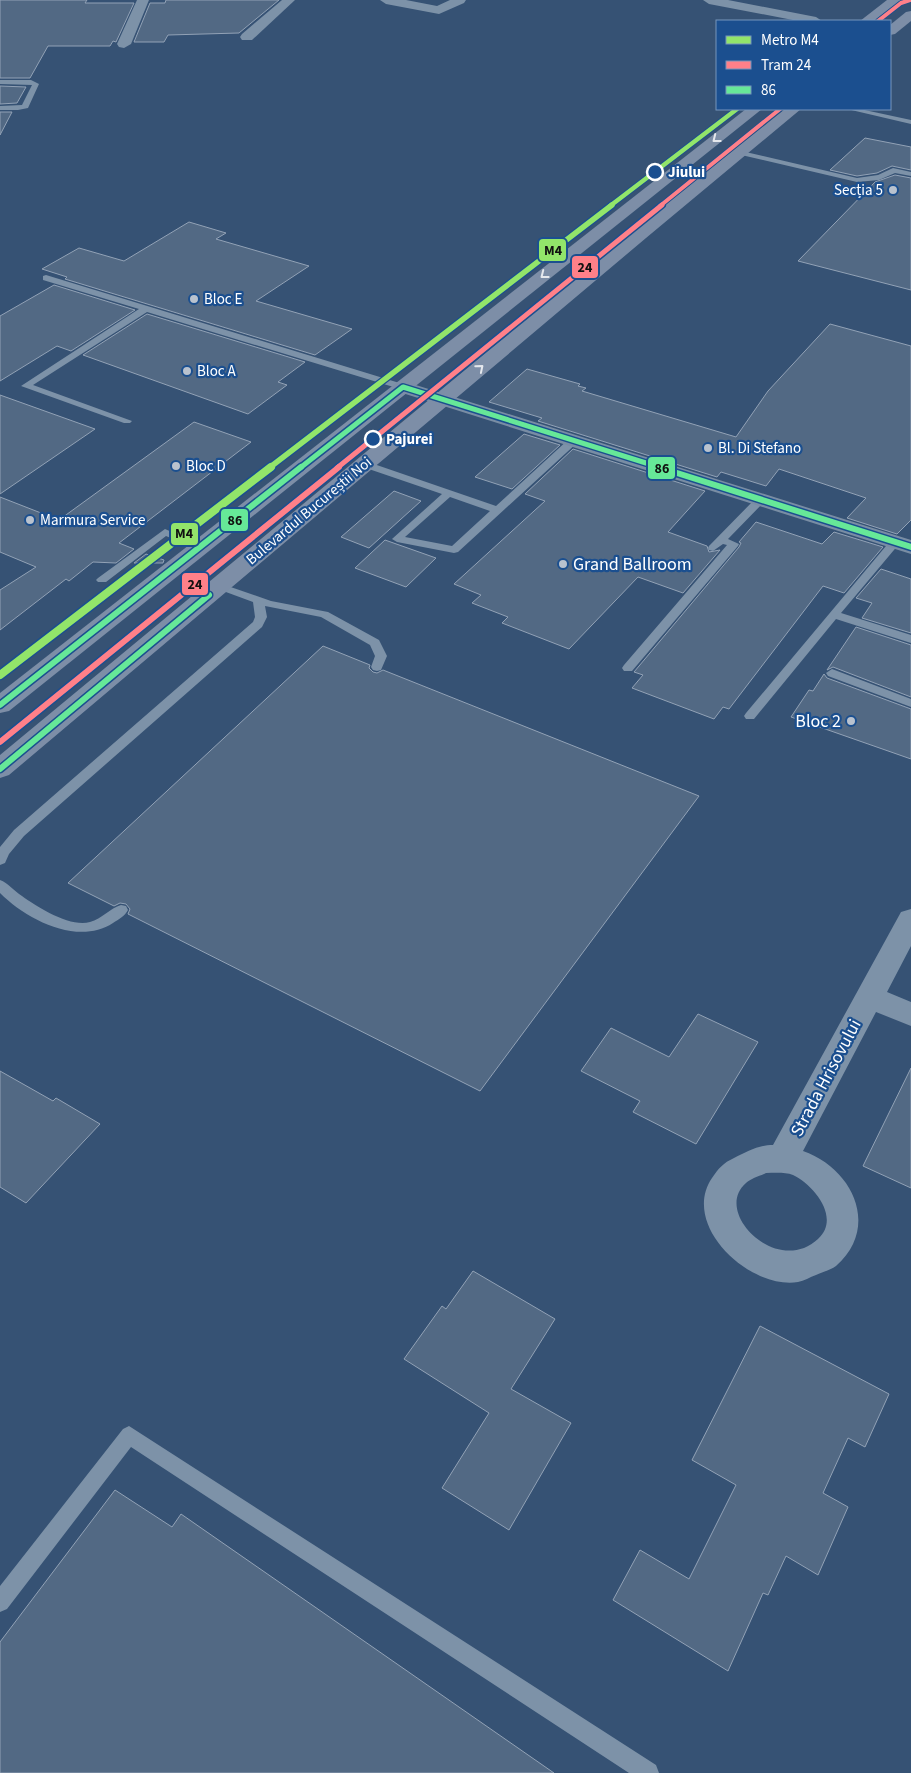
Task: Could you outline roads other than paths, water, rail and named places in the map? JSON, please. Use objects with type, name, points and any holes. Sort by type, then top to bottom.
[{"type":"main road","points":[[867,20],[895,0]]},
{"type":"main road","points":[[891,31],[911,15]]},
{"type":"main road","points":[[0,705],[754,110]]},
{"type":"main road","name":"Bulevardul Bucureștii Noi","points":[[0,769],[640,234],[793,110]]},
{"type":"main road","points":[[610,223],[640,234]]},
{"type":"street","points":[[124,44],[143,0]]},
{"type":"street","points":[[247,36],[289,0]]},
{"type":"street","points":[[386,0],[439,10],[460,0]]},
{"type":"street","points":[[709,0],[811,20]]},
{"type":"street","points":[[403,387],[903,544]]},
{"type":"street","name":"Strada Hrisovului","points":[[782,1159],[911,919]]},
{"type":"street","points":[[869,997],[911,1014]]},
{"type":"lane","points":[[0,82],[31,82],[36,84],[25,106],[0,108]]},
{"type":"lane","points":[[855,110],[911,122]]},
{"type":"lane","points":[[740,152],[857,180],[867,180],[888,175],[893,170],[911,174]]},
{"type":"lane","points":[[46,278],[403,387]]},
{"type":"lane","points":[[127,421],[26,386],[147,308]]},
{"type":"lane","points":[[449,493],[397,539],[454,550],[574,440]]},
{"type":"lane","points":[[364,464],[498,510]]},
{"type":"lane","points":[[628,668],[734,544],[717,544],[761,498]]},
{"type":"lane","points":[[102,580],[164,532],[201,547]]},
{"type":"lane","points":[[750,716],[834,614],[903,544]]},
{"type":"lane","points":[[219,586],[269,604],[299,611],[324,614],[364,634],[376,643],[381,656],[377,668]]},
{"type":"lane","points":[[258,600],[261,617],[258,624]]},
{"type":"lane","points":[[0,860],[2,852],[19,833],[258,624],[299,611]]},
{"type":"lane","points":[[834,614],[911,639]]},
{"type":"lane","points":[[832,673],[911,703]]},
{"type":"lane","points":[[0,885],[16,900],[63,924],[87,928],[102,923],[121,910]]},
{"type":"lane","points":[[0,1602],[129,1435],[648,1773]]},
{"type":"metro line","name":"M4","points":[[0,675],[736,110]]},
{"type":"tram line","name":"24","points":[[879,20],[901,3],[910,0]]},
{"type":"tram line","name":"24","points":[[0,742],[779,110]]},
{"type":"place","name":"Jiului","points":[[655,172]]},
{"type":"place","name":"Secția 5","points":[[893,190]]},
{"type":"place","name":"Bloc E","points":[[194,299]]},
{"type":"place","name":"Bloc A","points":[[187,371]]},
{"type":"place","name":"Pajurei","points":[[373,439]]},
{"type":"place","name":"Bl. Di Stefano","points":[[708,448]]},
{"type":"place","name":"Bloc D","points":[[176,466]]},
{"type":"place","name":"Marmura Service","points":[[30,520]]},
{"type":"place","name":"Grand Ballroom","points":[[563,564]]},
{"type":"place","name":"Bloc 2","points":[[851,721]]}]
